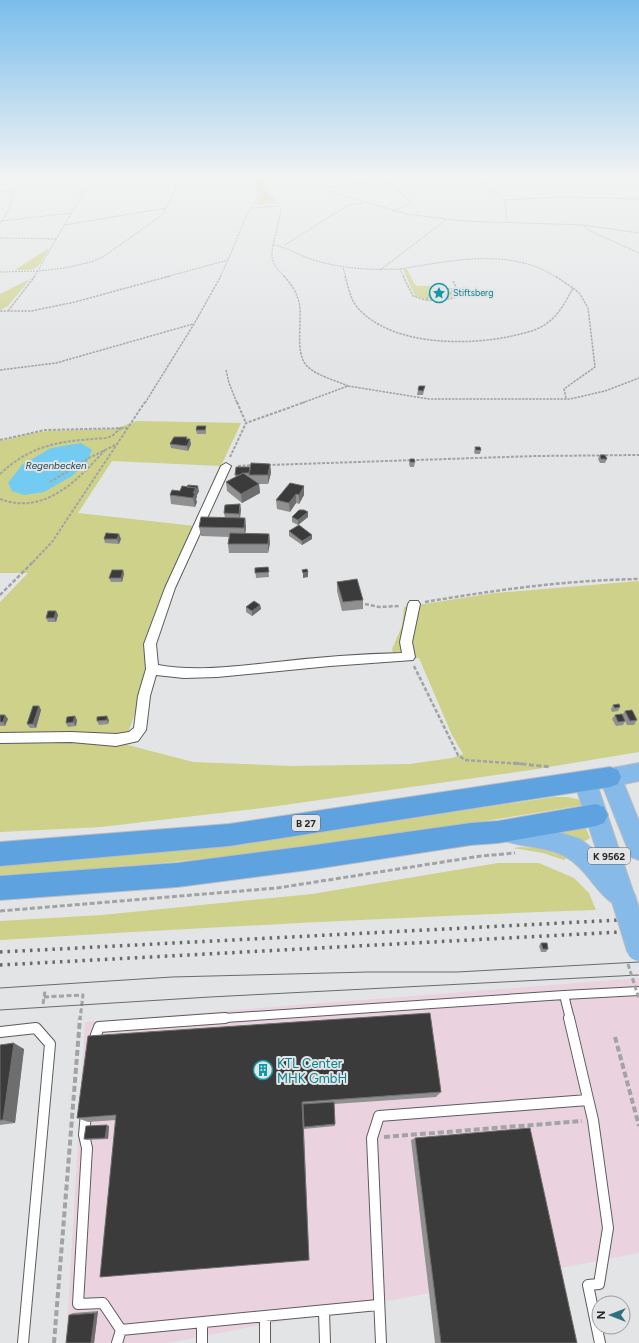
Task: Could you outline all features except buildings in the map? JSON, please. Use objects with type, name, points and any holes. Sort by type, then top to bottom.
[{"type":"highway","name":"B 27","points":[[0,854],[228,835],[610,777]]},
{"type":"highway","points":[[0,888],[177,875],[472,834],[498,832],[596,815]]},
{"type":"main road","name":"B 27","points":[[610,777],[639,772]]},
{"type":"main road","name":"K 9562","points":[[610,777],[631,809],[639,849]]},
{"type":"main road","name":"K 9562","points":[[585,781],[639,949]]},
{"type":"main road","points":[[596,815],[631,809]]},
{"type":"main road","points":[[498,832],[535,836],[572,847],[589,860],[599,874],[623,897]]},
{"type":"street","points":[[0,738],[71,737],[116,740],[134,737],[140,730],[144,696],[148,678],[152,669],[150,644],[170,588],[226,466]]},
{"type":"street","points":[[152,669],[168,673],[211,673],[347,659],[409,657],[406,642],[414,604]]},
{"type":"lane","points":[[92,1053],[94,1038],[99,1027],[639,991]]},
{"type":"lane","points":[[564,995],[593,1120],[608,1228],[599,1284],[588,1285],[600,1343]]},
{"type":"lane","points":[[0,1032],[36,1028],[50,1044],[23,1343]]},
{"type":"lane","points":[[381,1343],[378,1306],[372,1138],[379,1116],[588,1100]]},
{"type":"lane","points":[[87,1106],[84,1135],[87,1148],[78,1304],[103,1303],[122,1330]]},
{"type":"lane","points":[[122,1330],[378,1306]]},
{"type":"lane","points":[[324,1311],[325,1343]]},
{"type":"lane","points":[[265,1317],[266,1343]]},
{"type":"lane","points":[[202,1323],[202,1343]]},
{"type":"lane","points":[[117,1343],[122,1330]]},
{"type":"path","points":[[8,311],[39,272],[56,240]]},
{"type":"path","points":[[0,272],[39,272],[64,269],[99,258],[127,240]]},
{"type":"path","points":[[0,595],[52,542],[118,444],[194,324],[226,266],[236,240]]},
{"type":"path","points":[[274,240],[271,257],[273,264],[293,286],[299,303],[301,356],[305,364],[313,371],[348,386],[429,399],[570,399],[593,396],[616,389],[639,378]]},
{"type":"path","points":[[284,246],[294,240]]},
{"type":"path","points":[[380,270],[421,240]]},
{"type":"path","points":[[609,240],[639,254]]},
{"type":"path","points":[[273,245],[284,246],[311,259],[343,268],[380,270],[400,269],[460,259],[506,259],[546,271],[580,294],[588,308],[595,367],[564,389],[566,398]]},
{"type":"path","points":[[0,311],[31,311],[75,302],[228,260]]},
{"type":"path","points":[[343,268],[357,306],[368,317],[391,329],[420,338],[447,341],[478,342],[506,338],[540,328],[553,319],[573,288]]},
{"type":"path","points":[[400,269],[413,296],[425,301],[437,302],[457,297],[457,290],[453,281]]},
{"type":"path","points":[[425,301],[428,292],[433,288],[438,287],[457,290]]},
{"type":"path","points":[[443,294],[457,293]]},
{"type":"path","points":[[0,370],[56,363],[194,324]]},
{"type":"path","points":[[226,370],[229,383],[246,423]]},
{"type":"path","points":[[257,465],[226,466],[246,423],[348,386]]},
{"type":"path","points":[[0,474],[9,464],[25,453],[39,447],[67,442],[106,438],[112,436],[121,428]]},
{"type":"path","points":[[0,440],[45,430],[128,428]]},
{"type":"path","points":[[50,482],[118,444]]},
{"type":"path","points":[[0,499],[19,503],[45,501],[57,494],[94,462],[105,450]]},
{"type":"path","points":[[264,465],[536,456],[639,455]]},
{"type":"path","points":[[365,604],[379,607],[414,604],[504,589],[583,581],[639,579]]},
{"type":"path","points":[[409,657],[458,756],[465,760],[509,762],[552,768]]},
{"type":"path","points":[[0,911],[277,888],[473,857],[513,853]]},
{"type":"path","points":[[43,1004],[46,991]]},
{"type":"path","points":[[44,996],[83,994],[78,1030],[54,1343]]},
{"type":"path","points":[[615,1037],[639,1126]]},
{"type":"path","points":[[372,1138],[593,1120]]},
{"type":"shaded area","points":[[639,978],[639,1253],[167,1343],[66,1343],[85,1022]]},
{"type":"green space","points":[[49,248],[37,267],[29,270],[15,270]]},
{"type":"green space","points":[[403,269],[407,269],[417,286],[436,286],[455,292],[454,295],[445,300],[430,300],[415,296]]},
{"type":"green space","points":[[30,279],[8,306],[0,310],[0,294]]},
{"type":"green space","points":[[137,421],[241,423],[221,466],[112,461],[78,513],[195,526],[146,665],[137,708],[124,744],[193,762],[293,766],[410,764],[452,758],[463,754],[452,735],[419,658],[395,659],[392,649],[402,626],[404,607],[495,593],[639,581],[639,752],[531,770],[270,807],[101,827],[0,832],[0,602],[28,573],[0,573],[0,441],[48,431],[114,429]]},
{"type":"green space","points":[[554,797],[568,797],[581,800],[583,805],[392,835],[250,854],[177,862],[0,875],[0,865],[88,859],[255,842]]},
{"type":"green space","points":[[585,826],[590,838],[577,846],[546,832]]},
{"type":"green space","points":[[521,847],[544,849],[568,857],[564,860],[543,853],[513,848]]},
{"type":"green space","points":[[498,863],[539,863],[574,878],[589,893],[596,910],[298,923],[0,940],[0,921],[102,915],[312,894]]},
{"type":"water","name":"Regenbecken","points":[[81,443],[92,450],[87,463],[72,476],[44,492],[24,495],[12,491],[8,483],[22,465],[51,448]]},
{"type":"tram line","points":[[0,988],[172,977],[368,972],[457,972],[639,962]]},
{"type":"tram line","points":[[0,1010],[210,997],[639,975]]},
{"type":"railway","points":[[0,952],[639,919]]},
{"type":"railway","points":[[0,965],[639,931]]},
{"type":"place","name":"Stiftsberg","points":[[439,293]]},
{"type":"place","name":"KTL Center MHK GmbH","points":[[263,1070]]}]
